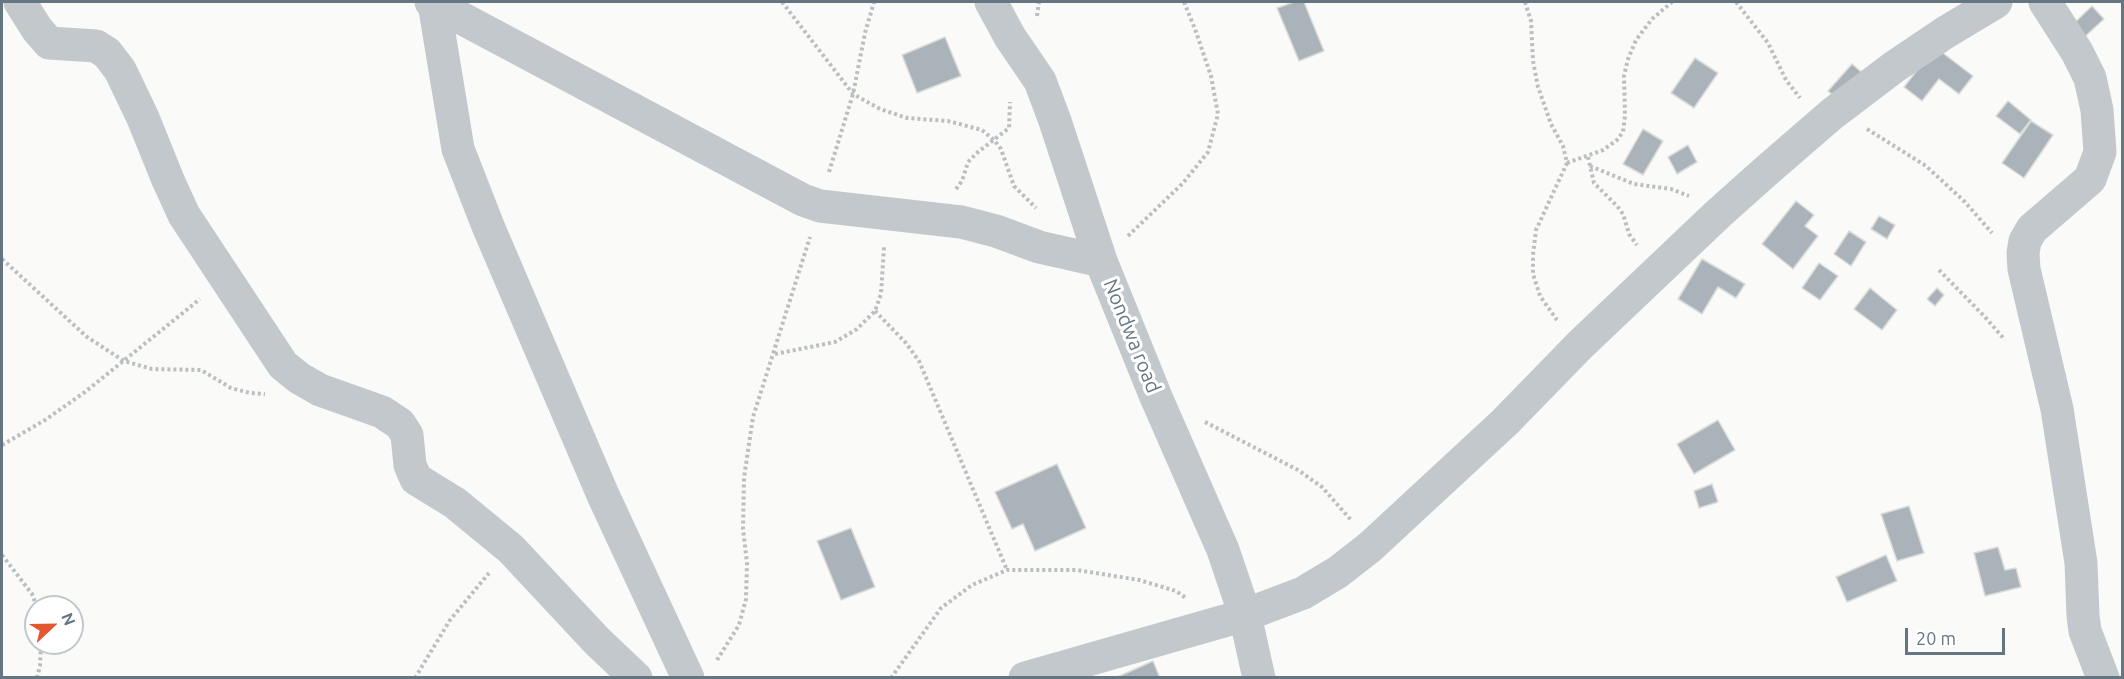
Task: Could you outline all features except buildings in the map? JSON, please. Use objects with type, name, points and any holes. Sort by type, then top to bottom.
[{"type":"street","points":[[20,2],[49,43],[96,46],[107,53],[120,70],[184,215],[283,365],[299,378],[320,390],[382,412],[400,424],[407,435],[410,465],[416,478],[455,503],[511,549],[597,641],[636,678]]},
{"type":"street","points":[[433,2],[653,122],[794,195],[820,206],[961,222],[996,231],[1039,248],[1101,261]]},
{"type":"street","points":[[433,2],[458,149],[488,226],[603,495],[700,673]]},
{"type":"street","name":"Nondwa road","points":[[991,2],[1010,37],[1040,81],[1101,261],[1156,397],[1205,504],[1234,581],[1233,618],[1259,678]]},
{"type":"street","points":[[1025,678],[1233,618],[1303,592],[1338,572],[1370,547],[1505,422],[1580,345],[1718,214],[1832,114],[1894,67],[1996,2]]},
{"type":"street","points":[[2045,2],[2077,52],[2090,78],[2097,110],[2100,152],[2090,179],[2032,229],[2025,242],[2024,269],[2057,409],[2081,563],[2085,631],[2103,678]]},
{"type":"path","points":[[782,2],[853,94],[880,109],[907,118],[969,125],[982,129],[1001,149],[1014,186],[1040,213]]},
{"type":"path","points":[[700,673],[739,625],[746,599],[747,563],[743,529],[744,478],[753,417],[775,354],[853,94],[865,33],[874,2]]},
{"type":"path","points":[[1101,261],[1183,183],[1208,152],[1218,114],[1211,76],[1196,29],[1184,2]]},
{"type":"path","points":[[1525,2],[1531,21],[1533,61],[1538,87],[1551,124],[1563,146],[1567,163],[1536,230],[1533,274],[1540,296],[1556,320],[1580,345]]},
{"type":"path","points":[[1567,163],[1603,150],[1617,140],[1623,132],[1624,76],[1628,59],[1636,40],[1652,19],[1672,2]]},
{"type":"path","points":[[1736,2],[1768,43],[1796,95],[1809,105],[1852,121],[1926,166],[1965,202],[2024,269]]},
{"type":"path","points":[[952,192],[962,181],[968,162],[994,140]]},
{"type":"path","points":[[1588,157],[1594,183],[1623,214],[1629,234],[1636,244],[1662,268]]},
{"type":"path","points":[[1590,166],[1634,184],[1671,189],[1689,196],[1718,214]]},
{"type":"path","points":[[775,354],[835,342],[857,329],[875,311],[882,294],[883,251],[892,215]]},
{"type":"path","points":[[2,259],[87,337],[124,361],[152,369],[201,370],[231,388],[250,393],[269,394]]},
{"type":"path","points":[[2,445],[45,420],[124,361],[226,279]]},
{"type":"path","points":[[875,311],[920,361],[1007,570]]},
{"type":"path","points":[[1203,421],[1298,470],[1322,486],[1341,506],[1370,547]]},
{"type":"path","points":[[415,678],[450,620],[511,549]]},
{"type":"path","points":[[2,555],[33,595]]},
{"type":"path","points":[[891,678],[941,608],[972,585],[1007,570],[1077,570],[1139,580],[1176,591],[1204,609],[1233,618]]},
{"type":"path","points":[[37,678],[40,655]]}]
